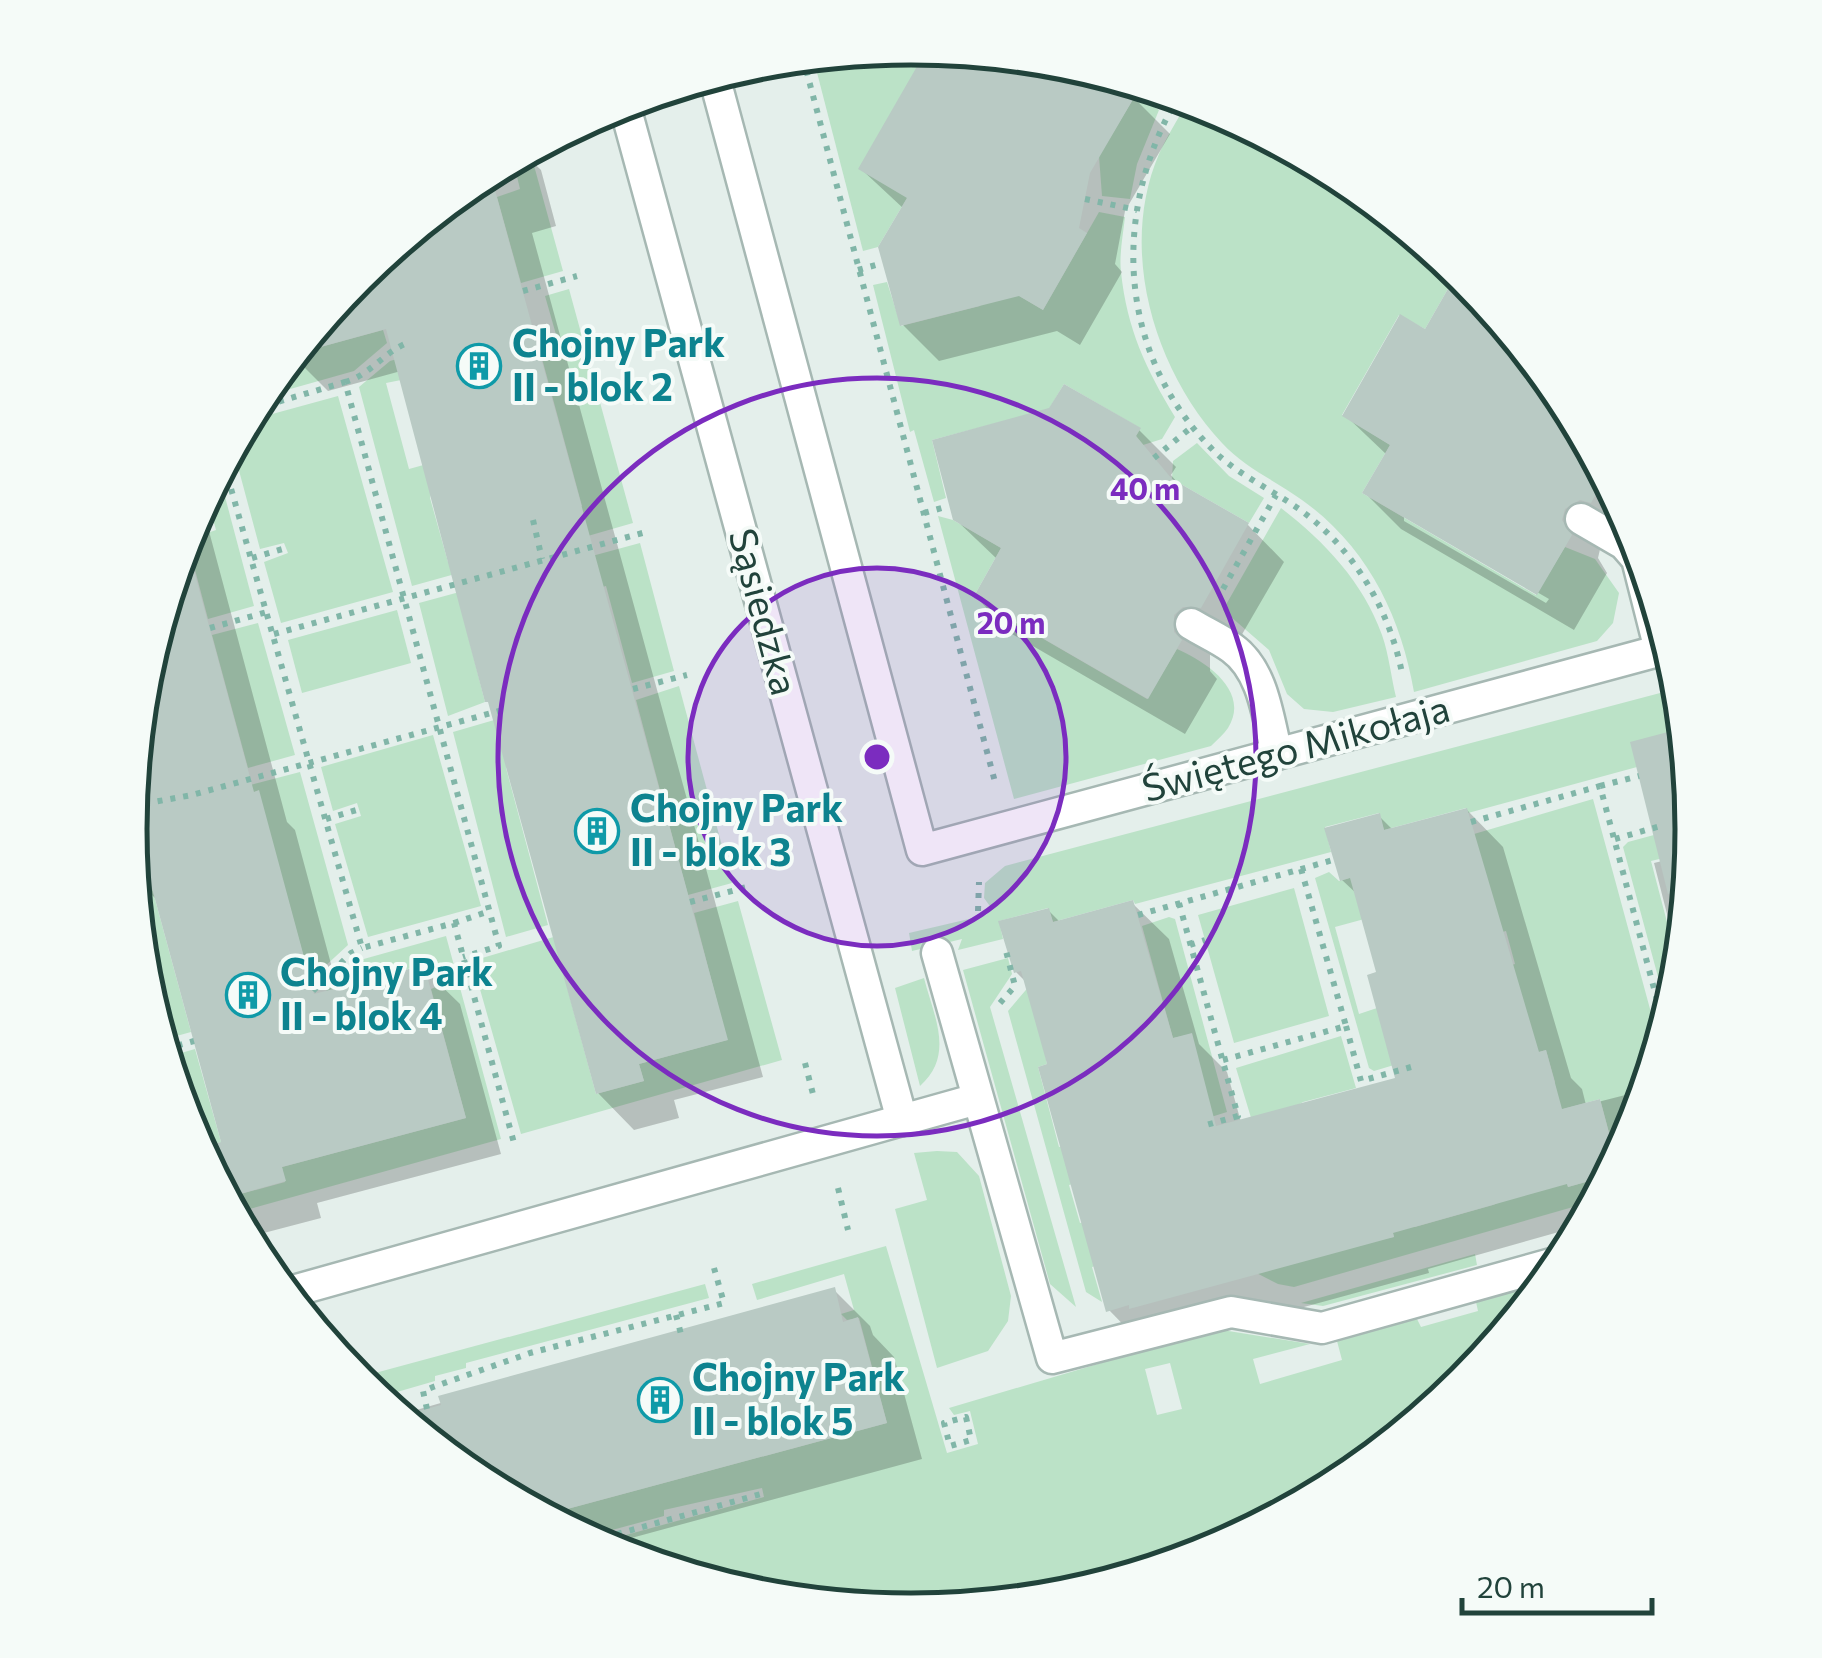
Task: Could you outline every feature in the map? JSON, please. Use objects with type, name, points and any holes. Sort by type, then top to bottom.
[{"type":"lane","name":"Świętego Mikołaja","points":[[718,90],[922,850],[1654,652]]},
{"type":"lane","name":"Sąsiedzka","points":[[628,120],[902,1120]]},
{"type":"lane","points":[[1582,518],[1618,540]]},
{"type":"lane","points":[[1196,627],[1233,648],[1249,664],[1260,689],[1277,754]]},
{"type":"lane","points":[[937,953],[1052,1358],[1230,1312],[1322,1328],[1535,1269]]},
{"type":"lane","points":[[301,1289],[977,1099]]},
{"type":"path","points":[[806,73],[1007,827]]},
{"type":"path","points":[[1171,111],[1154,140],[1140,184],[1132,260],[1141,322],[1165,386],[1218,455],[1335,540],[1360,571],[1382,609],[1398,651],[1410,718]]},
{"type":"path","points":[[1084,198],[1137,210]]},
{"type":"path","points":[[858,270],[883,264]]},
{"type":"path","points":[[523,291],[577,276]]},
{"type":"path","points":[[279,401],[354,380],[392,349],[408,344]]},
{"type":"path","points":[[345,382],[499,946],[463,956]]},
{"type":"path","points":[[1154,458],[1192,426]]},
{"type":"path","points":[[230,484],[362,948]]},
{"type":"path","points":[[1196,627],[1276,494]]},
{"type":"path","points":[[924,513],[949,506]]},
{"type":"path","points":[[533,520],[542,558]]},
{"type":"path","points":[[274,634],[646,532]]},
{"type":"path","points":[[252,558],[286,548]]},
{"type":"path","points":[[210,628],[268,612]]},
{"type":"path","points":[[634,690],[688,675]]},
{"type":"path","points":[[148,803],[506,708]]},
{"type":"path","points":[[1471,822],[1639,776]]},
{"type":"path","points":[[1600,786],[1656,996]]},
{"type":"path","points":[[326,819],[360,809]]},
{"type":"path","points":[[1615,838],[1664,826]]},
{"type":"path","points":[[1138,915],[1334,860]]},
{"type":"path","points":[[1301,870],[1361,1080],[1411,1067]]},
{"type":"path","points":[[690,902],[747,886]]},
{"type":"path","points":[[1178,903],[1238,1116],[1206,1125]]},
{"type":"path","points":[[312,991],[351,952],[490,911]]},
{"type":"path","points":[[454,923],[514,1143]]},
{"type":"path","points":[[1190,945],[1205,940]]},
{"type":"path","points":[[997,1006],[1015,986],[1006,951]]},
{"type":"path","points":[[1222,1060],[1346,1026]]},
{"type":"path","points":[[179,1046],[194,1042]]},
{"type":"path","points":[[427,1409],[423,1391],[530,1353],[724,1303],[714,1268]]},
{"type":"path","points":[[676,1315],[682,1338]]},
{"type":"path","points":[[966,1417],[971,1440],[950,1446],[944,1423],[966,1417]]},
{"type":"path","points":[[616,1534],[761,1494]]},
{"type":"green space","points":[[925,66],[907,198],[878,247],[863,251],[817,71]]},
{"type":"green space","points":[[1133,99],[1159,110],[1137,164],[1130,199],[1102,196],[1099,156]]},
{"type":"green space","points":[[1180,115],[1249,144],[1293,167],[1376,223],[1449,287],[1425,329],[1399,315],[1342,415],[1390,445],[1362,493],[1536,595],[1565,547],[1595,559],[1619,593],[1613,623],[1597,641],[1414,692],[1390,610],[1363,561],[1325,518],[1222,443],[1198,414],[1161,345],[1143,268],[1142,229],[1147,191],[1159,154]]},
{"type":"green space","points":[[534,165],[563,271],[521,283],[497,197],[520,189],[517,175]]},
{"type":"green space","points":[[1099,212],[1125,217],[1121,265],[1128,312],[1147,365],[1175,417],[1162,439],[1143,445],[1136,436],[1140,428],[1064,384],[1035,432],[1012,419],[932,440],[946,498],[934,502],[914,430],[910,432],[873,285],[887,282],[901,326],[980,306],[994,281],[1043,310]]},
{"type":"green space","points":[[569,289],[633,523],[546,548],[539,519],[582,506],[538,344],[557,338],[545,296]]},
{"type":"green space","points":[[383,330],[387,343],[354,371],[287,390],[318,348]]},
{"type":"green space","points":[[411,355],[401,380],[386,383],[409,469],[438,461],[430,498],[448,562],[531,553],[412,586],[359,387],[390,361]]},
{"type":"green space","points":[[338,396],[393,592],[281,623],[264,562],[288,553],[284,543],[260,549],[238,468],[270,415]]},
{"type":"green space","points":[[1197,443],[1229,476],[1264,498],[1249,523],[1172,479],[1173,461]]},
{"type":"green space","points":[[224,494],[254,606],[208,619],[194,567],[207,533],[216,530],[213,519]]},
{"type":"green space","points":[[1281,508],[1327,549],[1364,598],[1382,635],[1396,697],[1333,712],[1304,709],[1287,694],[1269,650],[1223,610]]},
{"type":"green space","points":[[938,516],[953,520],[1001,548],[973,598],[1147,699],[1177,649],[1188,654],[1212,670],[1229,690],[1234,714],[1226,730],[1211,746],[1014,799]]},
{"type":"green space","points":[[640,543],[674,671],[632,683],[606,586],[507,613],[461,608],[485,702],[448,716],[419,603]]},
{"type":"green space","points":[[397,610],[411,663],[302,693],[288,640]]},
{"type":"green space","points":[[258,623],[295,755],[248,768],[212,635]]},
{"type":"green space","points":[[679,686],[732,883],[688,895],[636,700]]},
{"type":"green space","points":[[1662,692],[1670,747],[1637,767],[1468,813],[1466,808],[1384,830],[1379,813],[1325,827],[1331,852],[1053,922],[1048,908],[999,921],[1003,939],[958,950],[962,939],[912,951],[909,933],[986,915],[992,909],[984,898],[985,883],[1005,866]]},
{"type":"green space","points":[[508,716],[506,768],[548,925],[506,937],[453,732]]},
{"type":"green space","points":[[433,735],[481,906],[368,937],[335,824],[361,816],[357,803],[333,811],[321,767]]},
{"type":"green space","points":[[300,772],[348,945],[310,980],[258,791],[235,797],[231,790]]},
{"type":"green space","points":[[1593,799],[1652,1015],[1610,1136],[1600,1099],[1545,1114],[1555,1082],[1546,1050],[1491,1065],[1502,968],[1515,964],[1506,931],[1491,935],[1474,834]]},
{"type":"green space","points":[[1665,832],[1672,856],[1651,861],[1668,927],[1659,981],[1623,847],[1628,842]]},
{"type":"green space","points":[[1329,872],[1339,881],[1356,876],[1368,918],[1335,927],[1359,1014],[1377,1008],[1394,1065],[1374,1071],[1369,1068],[1315,878]]},
{"type":"green space","points":[[149,877],[191,1032],[176,1036],[162,978]]},
{"type":"green space","points":[[1294,888],[1329,1016],[1234,1043],[1198,915]]},
{"type":"green space","points":[[738,901],[782,1060],[521,1134],[472,961],[567,933],[567,987],[596,1094],[644,1081],[639,1064],[727,1040],[694,913]]},
{"type":"green space","points":[[1169,917],[1175,919],[1227,1112],[1198,1121],[1192,1034],[1173,1038],[1142,926]]},
{"type":"green space","points":[[446,936],[501,1139],[248,1209],[240,1194],[285,1182],[282,1167],[466,1118],[431,989],[441,985],[434,962],[377,977],[380,994],[316,1002],[353,962]]},
{"type":"green space","points":[[1008,958],[1012,974],[990,1007],[1076,1307],[1050,1284],[963,970]]},
{"type":"green space","points":[[924,978],[939,1048],[931,1074],[920,1086],[895,988]]},
{"type":"green space","points":[[1031,984],[1047,1064],[1038,1067],[1059,1147],[1075,1143],[1128,1169],[1069,1185],[1080,1223],[1097,1219],[1109,1262],[1092,1267],[1102,1302],[1086,1292],[1008,1011]]},
{"type":"green space","points":[[1341,1036],[1356,1088],[1303,1102],[1255,1131],[1236,1068]]},
{"type":"green space","points":[[195,1049],[221,1142],[215,1144],[205,1121],[181,1053]]},
{"type":"green space","points":[[957,1152],[979,1176],[1011,1296],[1008,1321],[988,1351],[937,1368],[895,1209],[927,1200],[914,1153]]},
{"type":"green space","points":[[1564,1173],[1568,1187],[1589,1181],[1575,1206],[1294,1287],[1278,1284],[1237,1263],[1394,1237],[1390,1221],[1415,1227],[1493,1205]]},
{"type":"green space","points":[[886,1246],[947,1453],[978,1444],[970,1411],[954,1415],[949,1408],[1216,1329],[1310,1344],[1253,1359],[1260,1384],[1342,1360],[1337,1341],[1417,1319],[1421,1327],[1478,1311],[1476,1302],[1520,1290],[1485,1333],[1415,1403],[1335,1464],[1249,1514],[1203,1535],[1109,1567],[1011,1586],[911,1593],[811,1586],[762,1578],[713,1567],[622,1536],[764,1497],[762,1488],[664,1510],[664,1516],[610,1531],[565,1510],[887,1423],[859,1318],[847,1320],[841,1314],[854,1310],[844,1274],[757,1300],[752,1284]],"holes":[[[1170,1363],[1182,1409],[1157,1415],[1145,1369]]]},
{"type":"green space","points":[[1475,1254],[1477,1265],[1323,1306],[1301,1303]]},
{"type":"green space","points":[[705,1284],[709,1298],[466,1363],[466,1368],[435,1376],[435,1381],[397,1394],[375,1373]]},
{"type":"building","points":[[918,65],[1011,72],[1133,99],[1090,173],[1079,228],[1087,233],[1043,310],[1019,296],[900,326],[878,247],[907,198],[858,169]]},
{"type":"building","points":[[495,189],[728,1040],[639,1064],[644,1081],[596,1094],[485,702],[386,329],[319,348],[407,255]]},
{"type":"building","points":[[1449,287],[1517,364],[1573,447],[1597,493],[1591,503],[1580,500],[1565,509],[1562,520],[1572,535],[1537,595],[1362,493],[1390,445],[1342,416],[1400,314],[1425,329]]},
{"type":"building","points":[[1064,384],[1141,428],[1136,436],[1172,479],[1249,523],[1201,608],[1183,607],[1174,615],[1174,632],[1182,640],[1148,699],[973,598],[1001,548],[953,520],[932,440],[1049,408]]},
{"type":"building","name":"Chojny Park II - blok 4","points":[[193,568],[314,994],[424,965],[466,1118],[282,1167],[286,1181],[240,1194],[215,1144],[221,1142],[149,877],[147,829],[154,729],[173,631]]},
{"type":"building","points":[[1668,732],[1675,829],[1672,893],[1668,894],[1630,742]]},
{"type":"building","points":[[1467,808],[1539,1052],[1546,1050],[1562,1109],[1600,1099],[1610,1136],[1589,1181],[1568,1187],[1567,1184],[1393,1233],[1394,1237],[1129,1309],[1129,1305],[1106,1312],[1038,1067],[1047,1064],[1021,971],[1014,973],[998,921],[1049,908],[1053,922],[1133,900],[1173,1038],[1192,1033],[1216,1126],[1395,1078],[1367,975],[1376,972],[1350,878],[1340,881],[1324,828],[1380,813],[1384,830]]},
{"type":"building","name":"Chojny Park II - blok 5","points":[[835,1287],[843,1322],[858,1317],[887,1423],[565,1510],[487,1464],[417,1411],[441,1405],[438,1396]]},
{"type":"place","name":"Chojny Park II - blok 2","points":[[479,366]]},
{"type":"place","name":"Chojny Park II - blok 3","points":[[597,831]]},
{"type":"place","name":"Chojny Park II - blok 4","points":[[248,995]]},
{"type":"place","name":"Chojny Park II - blok 5","points":[[660,1400]]}]
